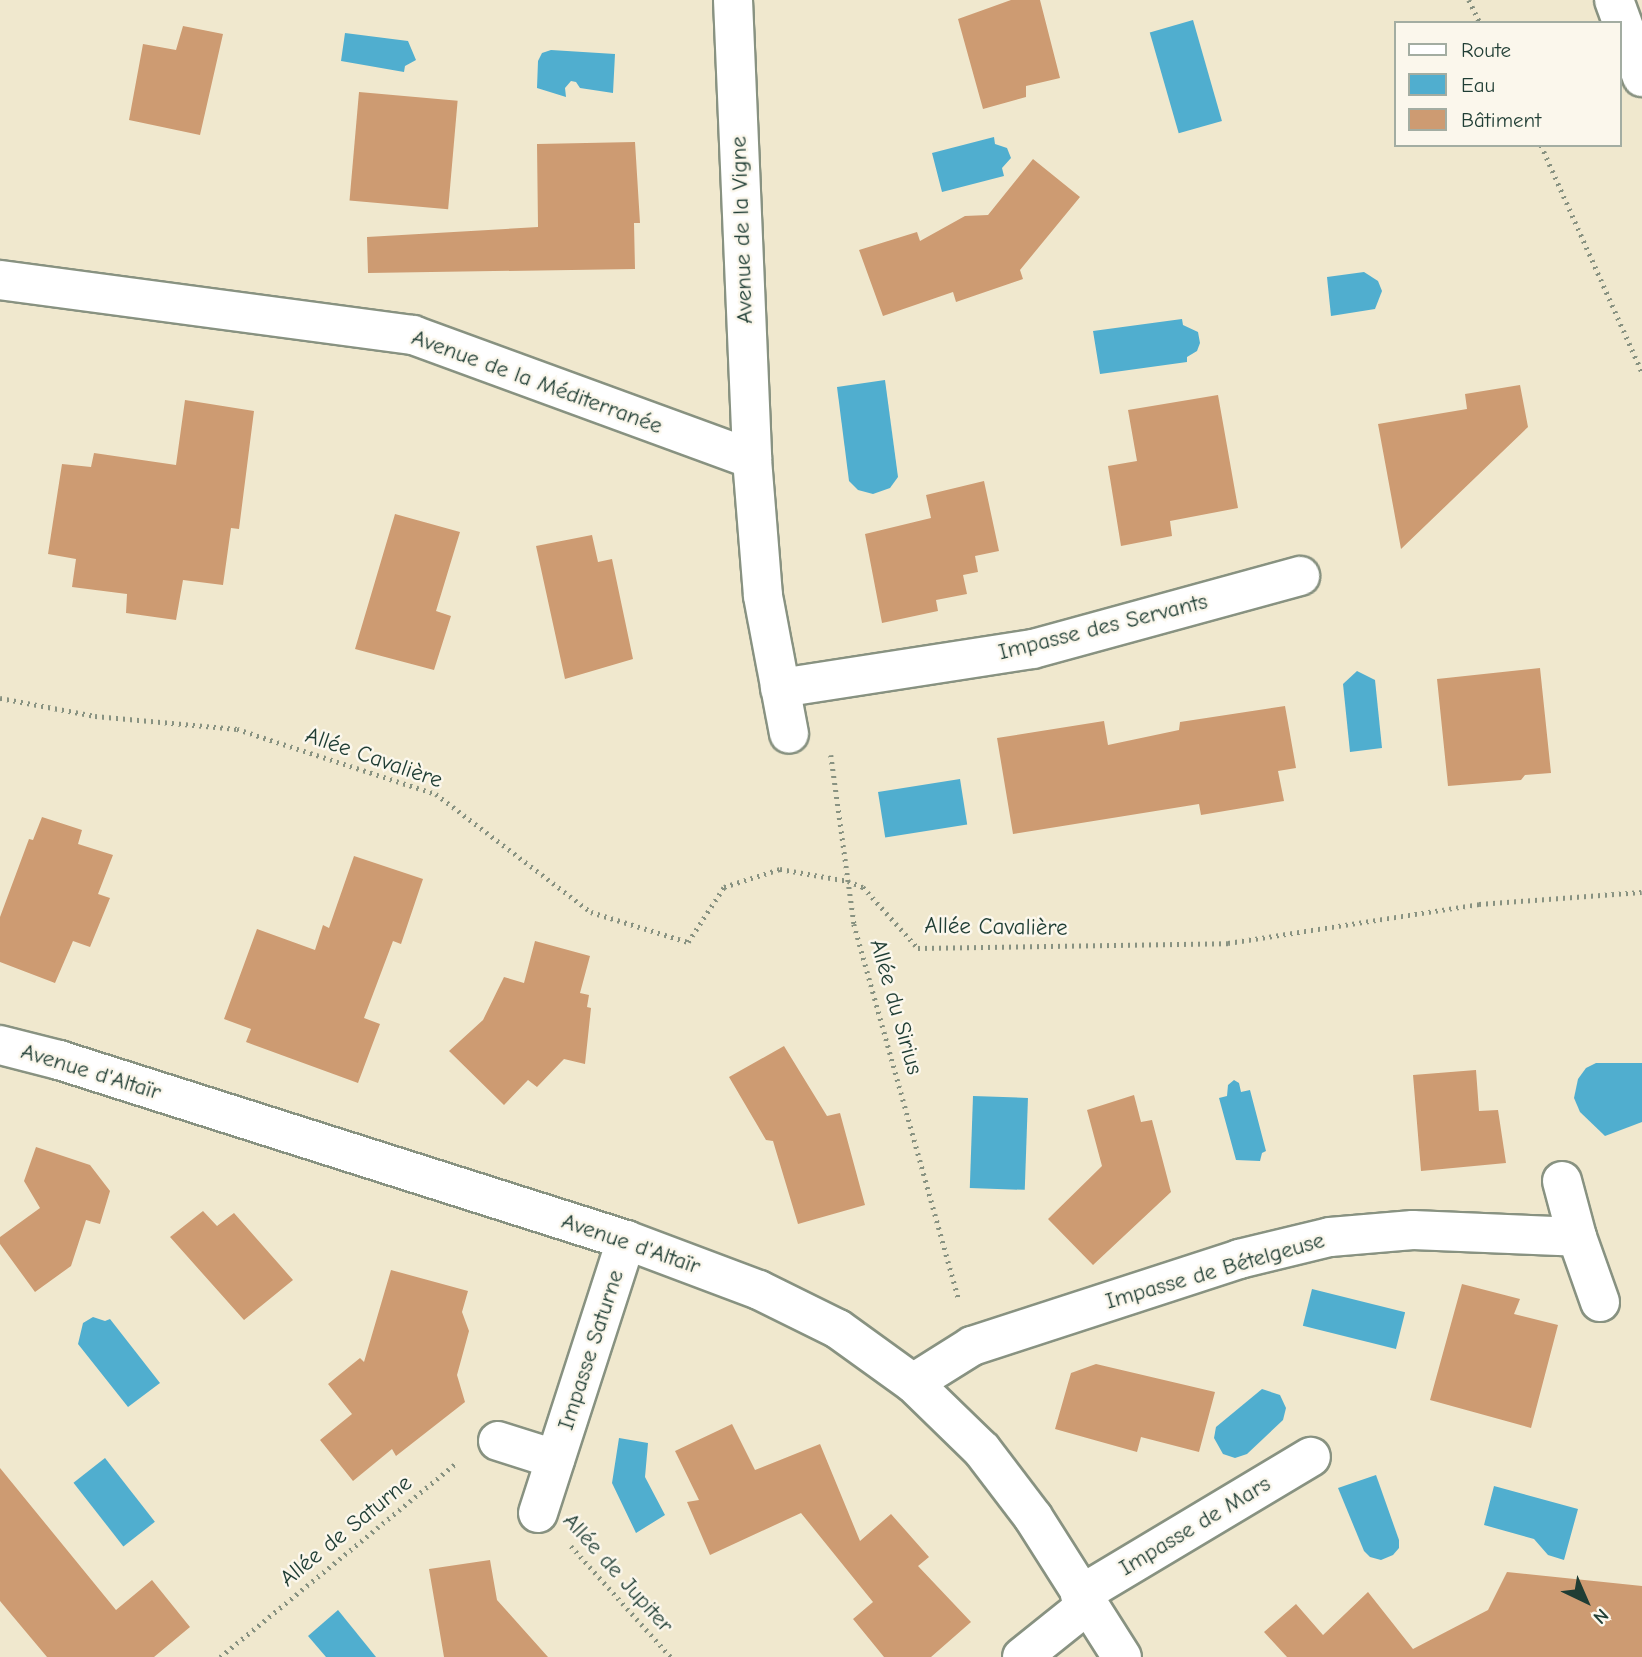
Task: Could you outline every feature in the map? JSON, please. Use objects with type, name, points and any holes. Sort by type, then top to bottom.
[{"type":"main road","name":"Avenue de la Vigne","points":[[733,0],[752,459]]},
{"type":"main road","points":[[1614,0],[1642,77]]},
{"type":"main road","name":"Avenue de la Méditerranée","points":[[0,280],[413,335],[752,459]]},
{"type":"main road","points":[[752,459],[763,596],[789,734]]},
{"type":"main road","name":"Impasse des Servants","points":[[780,688],[1033,649],[1300,576]]},
{"type":"main road","name":"Avenue d'Altaïr","points":[[0,1045],[59,1060],[626,1240],[759,1290],[838,1329],[913,1383],[982,1450],[1034,1517],[1122,1657]]},
{"type":"main road","points":[[1562,1181],[1577,1237],[1600,1302]]},
{"type":"main road","name":"Impasse de Bételgeuse","points":[[913,1383],[972,1346],[1238,1259],[1330,1237],[1413,1230],[1577,1237]]},
{"type":"main road","name":"Impasse Saturne","points":[[538,1513],[626,1240]]},
{"type":"main road","name":"Impasse Saturne","points":[[498,1441],[555,1459]]},
{"type":"main road","name":"Impasse de Mars","points":[[1022,1657],[1084,1600],[1311,1457]]},
{"type":"path","points":[[1469,0],[1479,21]]},
{"type":"path","points":[[1542,147],[1642,372]]},
{"type":"path","name":"Allée Cavalière","points":[[0,698],[95,716],[237,729],[436,794],[591,912],[688,942],[724,887],[780,869],[848,881],[863,887],[918,948],[1228,943],[1479,905],[1642,892]]},
{"type":"path","name":"Allée du Sirius","points":[[831,752],[854,925],[972,1346]]},
{"type":"path","name":"Allée de Saturne","points":[[220,1657],[480,1443],[498,1441]]},
{"type":"path","name":"Allée de Jupiter","points":[[538,1513],[671,1657]]},
{"type":"water","points":[[1193,20],[1222,121],[1179,133],[1150,32]]},
{"type":"water","points":[[345,33],[408,41],[416,60],[405,66],[404,72],[341,61]]},
{"type":"water","points":[[551,50],[615,54],[613,93],[580,88],[576,82],[571,81],[565,88],[566,97],[537,88],[538,61],[542,53]]},
{"type":"water","points":[[994,137],[995,144],[1007,148],[1011,158],[1002,168],[1004,176],[942,192],[932,153]]},
{"type":"water","points":[[1364,272],[1378,281],[1382,291],[1375,309],[1331,316],[1327,277]]},
{"type":"water","points":[[1182,319],[1183,325],[1198,332],[1200,343],[1197,351],[1187,357],[1187,362],[1100,374],[1093,331]]},
{"type":"water","points":[[885,380],[898,477],[890,488],[873,494],[858,490],[849,481],[837,387]]},
{"type":"water","points":[[1357,671],[1375,680],[1382,748],[1350,752],[1343,684]]},
{"type":"water","points":[[960,779],[967,824],[885,837],[878,792]]},
{"type":"water","points":[[1596,1063],[1642,1063],[1642,1122],[1605,1136],[1580,1112],[1574,1098],[1578,1079],[1586,1068]]},
{"type":"water","points":[[1234,1080],[1239,1083],[1241,1092],[1250,1090],[1266,1151],[1262,1153],[1260,1161],[1236,1160],[1219,1098],[1227,1096],[1228,1085]]},
{"type":"water","points":[[973,1096],[1028,1098],[1025,1190],[970,1188]]},
{"type":"water","points":[[1312,1289],[1405,1312],[1396,1349],[1303,1326]]},
{"type":"water","points":[[93,1317],[105,1321],[110,1319],[160,1383],[128,1407],[78,1344],[83,1323]]},
{"type":"water","points":[[1262,1389],[1280,1395],[1286,1408],[1283,1420],[1247,1454],[1235,1458],[1223,1454],[1214,1438],[1216,1427]]},
{"type":"water","points":[[619,1438],[648,1443],[645,1477],[665,1515],[636,1533],[612,1483]]},
{"type":"water","points":[[105,1458],[155,1522],[123,1546],[73,1483]]},
{"type":"water","points":[[1376,1475],[1399,1540],[1399,1548],[1393,1555],[1381,1560],[1370,1557],[1364,1551],[1338,1488]]},
{"type":"water","points":[[1494,1486],[1578,1509],[1564,1560],[1548,1555],[1534,1539],[1484,1525]]},
{"type":"water","points":[[338,1610],[376,1657],[326,1657],[308,1636]]},
{"type":"building","points":[[1011,0],[1040,0],[1060,78],[1026,86],[1026,97],[983,109],[958,19]]},
{"type":"building","points":[[183,26],[223,34],[200,135],[129,120],[143,44],[176,50]]},
{"type":"building","points":[[359,92],[458,101],[448,209],[350,201]]},
{"type":"building","points":[[635,142],[640,223],[634,223],[635,269],[368,273],[367,237],[538,227],[537,144]]},
{"type":"building","points":[[1033,159],[1080,197],[1020,270],[1023,279],[956,302],[953,292],[883,316],[859,250],[917,232],[920,241],[965,216],[988,215]]},
{"type":"building","points":[[1520,385],[1528,427],[1401,549],[1378,424],[1467,409],[1465,394]]},
{"type":"building","points":[[1218,395],[1238,508],[1170,521],[1172,536],[1121,546],[1108,466],[1137,461],[1128,410]]},
{"type":"building","points":[[185,400],[254,411],[239,529],[231,528],[223,585],[183,580],[176,620],[126,613],[127,594],[72,587],[76,559],[48,554],[62,464],[91,467],[94,453],[176,465]]},
{"type":"building","points":[[984,481],[999,551],[975,556],[978,572],[963,575],[967,594],[936,600],[938,611],[882,623],[865,534],[931,518],[926,495]]},
{"type":"building","points":[[395,514],[460,532],[436,611],[451,616],[434,670],[355,649]]},
{"type":"building","points":[[592,535],[598,562],[612,559],[633,659],[565,679],[536,546]]},
{"type":"building","points":[[1540,668],[1551,773],[1525,775],[1521,780],[1448,786],[1437,679]]},
{"type":"building","points":[[1285,706],[1296,768],[1278,771],[1284,801],[1201,815],[1199,804],[1013,834],[997,738],[1104,721],[1108,745],[1179,730],[1180,722]]},
{"type":"building","points":[[42,817],[82,830],[78,844],[113,855],[98,894],[110,898],[90,947],[73,941],[55,983],[0,962],[0,917],[29,839],[33,840]]},
{"type":"building","points":[[354,856],[423,879],[401,944],[393,941],[364,1018],[380,1024],[358,1083],[246,1042],[251,1029],[224,1019],[257,929],[315,950],[323,925],[329,928]]},
{"type":"building","points":[[535,941],[590,956],[580,993],[589,995],[587,1007],[591,1008],[585,1064],[564,1059],[537,1087],[528,1080],[504,1105],[449,1051],[483,1020],[504,977],[524,983]]},
{"type":"building","points":[[784,1046],[827,1116],[840,1113],[865,1205],[798,1224],[773,1141],[766,1140],[729,1077]]},
{"type":"building","points":[[1476,1070],[1479,1111],[1498,1110],[1506,1163],[1421,1171],[1413,1075]]},
{"type":"building","points":[[1134,1095],[1141,1122],[1152,1120],[1171,1192],[1093,1265],[1048,1219],[1102,1166],[1087,1110]]},
{"type":"building","points":[[36,1147],[90,1165],[110,1191],[100,1224],[86,1220],[71,1266],[35,1292],[0,1244],[0,1237],[40,1208],[24,1181]]},
{"type":"building","points":[[203,1211],[217,1226],[234,1213],[293,1280],[244,1320],[170,1237]]},
{"type":"building","points":[[391,1270],[468,1291],[462,1312],[469,1331],[457,1375],[465,1402],[396,1456],[392,1449],[353,1481],[320,1440],[352,1414],[328,1384],[360,1358],[364,1362]]},
{"type":"building","points":[[1462,1284],[1520,1299],[1514,1314],[1558,1325],[1531,1428],[1430,1400]]},
{"type":"building","points":[[1096,1364],[1215,1392],[1199,1452],[1141,1437],[1137,1452],[1055,1429],[1071,1373]]},
{"type":"building","points":[[732,1424],[755,1470],[820,1444],[860,1541],[891,1514],[929,1557],[918,1566],[971,1622],[931,1657],[884,1657],[853,1619],[873,1602],[801,1513],[710,1555],[687,1502],[699,1500],[675,1451]]},
{"type":"building","points":[[0,1468],[116,1610],[152,1580],[190,1627],[154,1657],[47,1657],[0,1601]]},
{"type":"building","points":[[490,1560],[497,1600],[548,1657],[444,1657],[429,1569]]},
{"type":"building","points":[[1507,1572],[1642,1586],[1642,1657],[1287,1657],[1264,1632],[1296,1604],[1323,1635],[1368,1592],[1413,1649],[1488,1610]]}]
